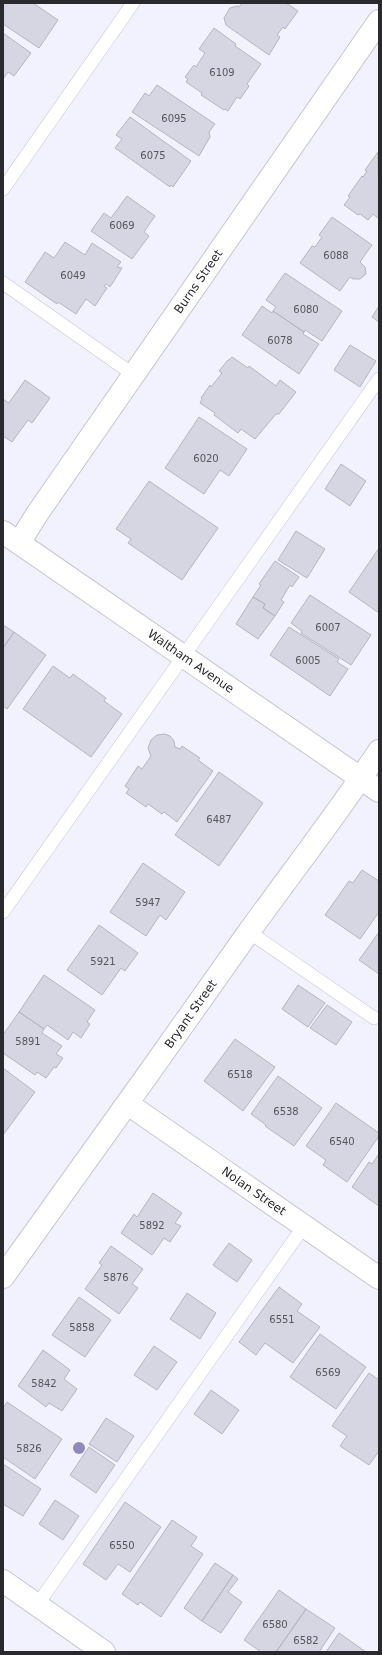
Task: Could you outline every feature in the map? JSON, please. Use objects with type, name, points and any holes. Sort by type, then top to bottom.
[{"type":"street","name":"Burns Street","points":[[11,537],[37,514],[379,21]]},
{"type":"street","name":"Waltham Avenue","points":[[11,537],[361,777],[379,791]]},
{"type":"street","name":"Bryant Street","points":[[3,1278],[379,751]]},
{"type":"street","name":"Nolan Street","points":[[128,1104],[379,1278]]},
{"type":"street","points":[[3,1581],[104,1652]]},
{"type":"lane","points":[[3,189],[133,3]]},
{"type":"lane","points":[[3,283],[134,375]]},
{"type":"lane","points":[[3,912],[379,379]]},
{"type":"lane","points":[[249,932],[374,1018]]},
{"type":"lane","points":[[37,1605],[304,1226]]},
{"type":"building","points":[[3,3],[33,3],[58,20],[39,48],[3,24]]},
{"type":"building","points":[[242,3],[286,3],[298,11],[285,29],[283,27],[277,35],[280,37],[269,55],[226,25],[224,18],[230,8],[237,6],[239,7]]},
{"type":"building","points":[[214,28],[236,44],[235,46],[261,64],[247,84],[249,86],[240,99],[237,97],[228,111],[201,95],[202,93],[186,82],[188,79],[185,77],[194,65],[196,67],[205,53],[199,49]]},
{"type":"building","points":[[3,33],[31,53],[14,76],[8,72],[3,79]]},
{"type":"building","points":[[157,85],[215,124],[209,132],[210,137],[199,156],[132,112],[145,93],[149,96]]},
{"type":"building","points":[[130,117],[191,161],[173,187],[171,185],[170,187],[115,148],[122,139],[116,135]]},
{"type":"building","points":[[378,152],[379,219],[373,214],[368,220],[344,205],[350,197],[348,196],[362,176],[363,177],[367,171],[365,170]]},
{"type":"building","points":[[127,196],[155,216],[144,232],[149,236],[132,259],[91,231],[104,213],[111,218]]},
{"type":"building","points":[[332,217],[372,245],[360,262],[365,267],[366,274],[360,279],[353,279],[350,277],[340,291],[300,263],[312,246],[315,247],[322,237],[319,235]]},
{"type":"building","points":[[65,242],[85,255],[92,243],[121,262],[117,267],[122,268],[110,287],[106,284],[104,286],[107,288],[95,306],[86,299],[76,314],[58,302],[57,304],[25,282],[45,252],[54,258]]},
{"type":"building","points":[[285,273],[342,311],[322,341],[305,330],[304,332],[273,311],[276,307],[266,300]]},
{"type":"building","points":[[262,306],[272,313],[273,311],[304,332],[303,334],[319,344],[299,374],[242,335]]},
{"type":"building","points":[[379,306],[379,322],[372,317]]},
{"type":"building","points":[[350,345],[376,361],[360,387],[334,370]]},
{"type":"building","points":[[232,357],[248,368],[249,366],[276,386],[280,380],[296,392],[279,414],[276,414],[255,439],[241,429],[238,433],[214,415],[215,413],[200,403],[201,398],[210,385],[211,387],[222,373],[219,371]]},
{"type":"building","points":[[25,380],[50,398],[32,423],[28,420],[12,442],[3,436],[3,399],[9,403]]},
{"type":"building","points":[[199,417],[247,449],[229,476],[220,470],[204,494],[165,468]]},
{"type":"building","points":[[341,464],[366,481],[350,506],[325,489]]},
{"type":"building","points":[[149,481],[218,528],[182,580],[128,543],[131,539],[116,529]]},
{"type":"building","points":[[296,531],[325,549],[307,578],[278,560]]},
{"type":"building","points":[[379,548],[379,613],[349,592]]},
{"type":"building","points":[[275,561],[299,577],[292,587],[290,585],[281,600],[284,602],[275,616],[263,608],[265,604],[253,597],[261,585],[259,584]]},
{"type":"building","points":[[310,595],[371,635],[351,665],[301,633],[302,631],[291,623]]},
{"type":"building","points":[[253,597],[265,604],[263,608],[275,616],[258,639],[236,624]]},
{"type":"building","points":[[3,625],[14,632],[3,648]]},
{"type":"building","points":[[289,627],[339,659],[337,662],[348,669],[330,696],[270,655]]},
{"type":"building","points":[[14,632],[46,655],[7,709],[3,706],[3,648]]},
{"type":"building","points":[[53,666],[70,678],[73,674],[106,698],[104,701],[122,714],[91,757],[23,709]]},
{"type":"building","points":[[165,734],[170,736],[174,741],[175,747],[180,749],[182,746],[200,758],[198,760],[213,771],[177,822],[164,812],[162,814],[148,804],[146,807],[126,793],[129,789],[125,786],[138,766],[142,769],[151,756],[148,748],[151,740],[157,735]]},
{"type":"building","points":[[219,772],[263,803],[219,866],[175,835]]},
{"type":"building","points":[[143,863],[185,892],[166,920],[160,915],[146,936],[110,912]]},
{"type":"building","points":[[362,870],[379,881],[379,912],[360,939],[325,915],[349,881],[353,883]]},
{"type":"building","points":[[99,925],[138,953],[125,971],[121,968],[102,995],[67,970]]},
{"type":"building","points":[[379,932],[379,974],[359,960]]},
{"type":"building","points":[[44,975],[95,1010],[87,1022],[90,1024],[81,1038],[73,1032],[68,1040],[47,1025],[44,1029],[19,1012]]},
{"type":"building","points":[[298,985],[325,1003],[308,1027],[282,1009]]},
{"type":"building","points":[[327,1005],[352,1022],[336,1045],[310,1028]]},
{"type":"building","points":[[19,1012],[44,1029],[42,1033],[62,1046],[56,1054],[63,1058],[46,1078],[37,1072],[35,1075],[3,1053],[3,1035]]},
{"type":"building","points":[[235,1039],[275,1067],[243,1111],[204,1081]]},
{"type":"building","points":[[3,1068],[35,1092],[3,1135]]},
{"type":"building","points":[[278,1076],[322,1108],[294,1146],[265,1126],[266,1125],[251,1114]]},
{"type":"building","points":[[336,1103],[379,1133],[379,1136],[347,1182],[323,1165],[326,1160],[306,1146]]},
{"type":"building","points":[[379,1154],[379,1206],[352,1187],[369,1162],[372,1164]]},
{"type":"building","points":[[153,1193],[182,1213],[175,1223],[181,1226],[170,1242],[164,1238],[152,1255],[121,1233],[134,1214],[137,1217]]},
{"type":"building","points":[[229,1243],[252,1260],[237,1282],[213,1265]]},
{"type":"building","points":[[111,1246],[143,1269],[132,1284],[138,1288],[119,1314],[85,1289],[102,1265],[99,1263]]},
{"type":"building","points":[[279,1287],[302,1304],[297,1311],[320,1327],[293,1363],[265,1343],[256,1355],[239,1342]]},
{"type":"building","points":[[187,1293],[216,1313],[200,1339],[170,1319]]},
{"type":"building","points":[[79,1297],[111,1320],[85,1357],[52,1335]]},
{"type":"building","points":[[320,1334],[366,1367],[336,1409],[290,1377]]},
{"type":"building","points":[[154,1346],[177,1362],[157,1390],[134,1375]]},
{"type":"building","points":[[43,1350],[70,1370],[64,1379],[77,1389],[62,1411],[49,1403],[46,1407],[18,1386]]},
{"type":"building","points":[[369,1373],[379,1380],[379,1451],[369,1465],[340,1446],[347,1436],[332,1426]]},
{"type":"building","points":[[211,1390],[239,1410],[222,1434],[194,1414]]},
{"type":"building","points":[[7,1402],[62,1439],[35,1479],[3,1457],[3,1408]]},
{"type":"building","points":[[106,1418],[134,1436],[117,1462],[89,1444]]},
{"type":"building","points":[[89,1447],[115,1465],[96,1493],[70,1475]]},
{"type":"building","points":[[3,1464],[41,1489],[23,1516],[3,1504]]},
{"type":"building","points":[[55,1500],[79,1516],[63,1540],[39,1524]]},
{"type":"building","points":[[125,1502],[161,1527],[130,1572],[118,1564],[106,1580],[83,1564]]},
{"type":"building","points":[[172,1520],[197,1537],[191,1546],[203,1554],[161,1617],[140,1602],[138,1605],[122,1594]]},
{"type":"building","points":[[215,1563],[233,1575],[202,1621],[184,1608]]},
{"type":"building","points":[[233,1575],[238,1579],[228,1592],[242,1602],[221,1633],[202,1621]]},
{"type":"building","points":[[279,1590],[306,1609],[276,1652],[261,1652],[244,1640]]},
{"type":"building","points":[[306,1609],[335,1628],[319,1652],[276,1652]]},
{"type":"building","points":[[339,1633],[366,1652],[326,1652]]}]
